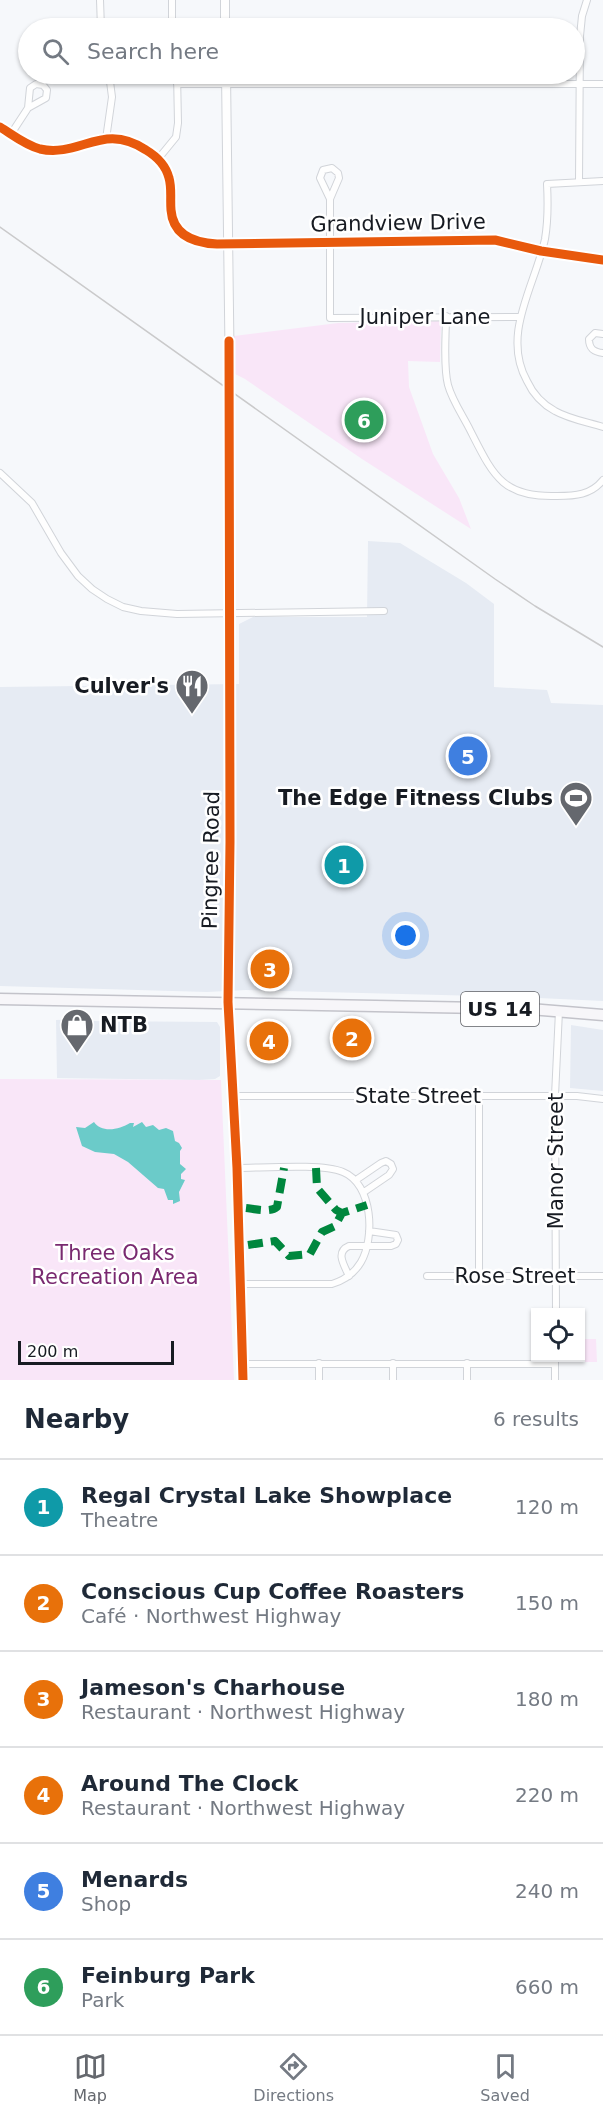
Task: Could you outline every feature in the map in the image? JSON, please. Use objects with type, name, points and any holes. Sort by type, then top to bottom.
[{"type":"main road","name":"US 14","points":[[0,999],[559,1010],[603,1015]]},
{"type":"street","points":[[100,0],[101,18]]},
{"type":"street","points":[[172,0],[172,18]]},
{"type":"street","points":[[225,0],[225,18]]},
{"type":"street","points":[[582,18],[587,0]]},
{"type":"street","points":[[106,138],[112,97],[110,84]]},
{"type":"street","points":[[0,127],[25,144],[42,149],[56,150],[106,138],[125,139],[158,159],[176,137],[177,84],[603,84]]},
{"type":"street","name":"Pingree Road","points":[[226,84],[230,390],[228,1002],[237,1168],[243,1380]]},
{"type":"street","points":[[579,181],[580,84]]},
{"type":"street","points":[[11,134],[28,108]]},
{"type":"street","name":"Grandview Drive","points":[[158,159],[169,177],[172,215],[178,228],[189,239],[198,243],[495,240],[541,251],[603,260]]},
{"type":"street","points":[[330,200],[320,178],[323,170],[332,168],[339,177],[330,200],[330,243]]},
{"type":"street","points":[[603,181],[547,184],[546,226],[538,266],[520,317],[517,340],[523,376],[533,394],[554,411],[603,427]]},
{"type":"street","name":"Juniper Lane","points":[[330,243],[330,318],[520,317]]},
{"type":"street","points":[[447,316],[448,385],[482,453],[498,477],[509,487],[535,496],[586,494],[603,480]]},
{"type":"street","points":[[603,334],[595,333],[589,343],[594,351],[603,353]]},
{"type":"street","points":[[0,473],[32,503],[78,576],[107,599],[141,611],[177,614],[384,611]]},
{"type":"street","name":"Manor Street","points":[[556,1308],[555,1096],[559,1010]]},
{"type":"street","points":[[479,1095],[479,1277]]},
{"type":"street","name":"State Street","points":[[232,1096],[479,1095],[578,1096],[603,1099]]},
{"type":"street","points":[[356,1180],[381,1163],[386,1161],[391,1164],[393,1169],[389,1174],[364,1191]]},
{"type":"street","points":[[237,1168],[326,1168],[343,1172],[356,1180],[364,1191],[369,1231],[362,1261],[350,1276],[332,1284],[239,1284]]},
{"type":"street","points":[[350,1276],[341,1253],[344,1248],[367,1245],[391,1246],[396,1244],[398,1239],[396,1234],[369,1231]]},
{"type":"street","name":"Rose Street","points":[[427,1276],[603,1276]]},
{"type":"street","points":[[242,1364],[531,1361]]},
{"type":"street","points":[[555,1362],[555,1380]]},
{"type":"street","points":[[319,1363],[319,1380]]},
{"type":"street","points":[[393,1363],[393,1380]]},
{"type":"street","points":[[467,1363],[467,1380]]},
{"type":"shaded area","points":[[368,541],[400,543],[466,583],[494,604],[494,687],[547,690],[551,703],[603,705],[603,1001],[246,990],[207,992],[0,986],[0,687],[239,684],[239,624],[253,617],[367,617]]},
{"type":"shaded area","points":[[56,1020],[90,1021],[217,1022],[220,1027],[220,1076],[215,1079],[199,1080],[57,1078]]},
{"type":"shaded area","points":[[571,1025],[603,1030],[603,1091],[570,1088]]},
{"type":"green space","points":[[441,321],[440,362],[408,361],[409,387],[433,454],[459,498],[471,529],[235,374],[234,336],[338,323]]},
{"type":"green space","name":"Three Oaks Recreation Area","points":[[0,1079],[221,1080],[234,1380],[0,1380]]},
{"type":"green space","points":[[585,1339],[596,1339],[597,1362],[585,1362]]},
{"type":"water","points":[[94,1122],[106,1129],[116,1129],[130,1123],[134,1123],[133,1127],[142,1122],[146,1127],[153,1125],[159,1130],[166,1128],[173,1131],[175,1141],[182,1148],[180,1164],[186,1169],[181,1174],[181,1179],[185,1180],[179,1192],[180,1201],[173,1204],[173,1200],[168,1200],[164,1189],[158,1188],[128,1162],[114,1154],[95,1152],[82,1146],[76,1127],[85,1128]]},
{"type":"railway","points":[[0,227],[495,579],[603,647]]},
{"type":"marked path","points":[[246,1208],[266,1210],[277,1207],[284,1168]]},
{"type":"marked path","points":[[316,1168],[317,1188],[336,1210],[342,1213]]},
{"type":"marked path","points":[[248,1245],[275,1241],[289,1256],[310,1254],[322,1232],[335,1226],[342,1213],[367,1205]]},
{"type":"cycle path","points":[[0,127],[40,149],[67,149],[104,139],[117,139],[131,142],[146,150],[160,162],[168,174],[171,210],[176,226],[186,236],[201,242],[217,244],[495,240],[541,251],[603,260]]},
{"type":"cycle path","points":[[229,341],[228,1002],[237,1168],[243,1380]]},
{"type":"place","name":"Feinburg Park","points":[[364,420]]},
{"type":"place","name":"Culver's","points":[[192,715]]},
{"type":"place","name":"Menards","points":[[468,756]]},
{"type":"place","name":"The Edge Fitness Clubs","points":[[576,827]]},
{"type":"place","name":"Regal Crystal Lake Showplace","points":[[344,865]]},
{"type":"place","name":"Jameson's Charhouse","points":[[270,969]]},
{"type":"place","name":"Conscious Cup Coffee Roasters","points":[[352,1038]]},
{"type":"place","name":"Around The Clock","points":[[269,1041]]},
{"type":"place","name":"NTB","points":[[77,1054]]}]
